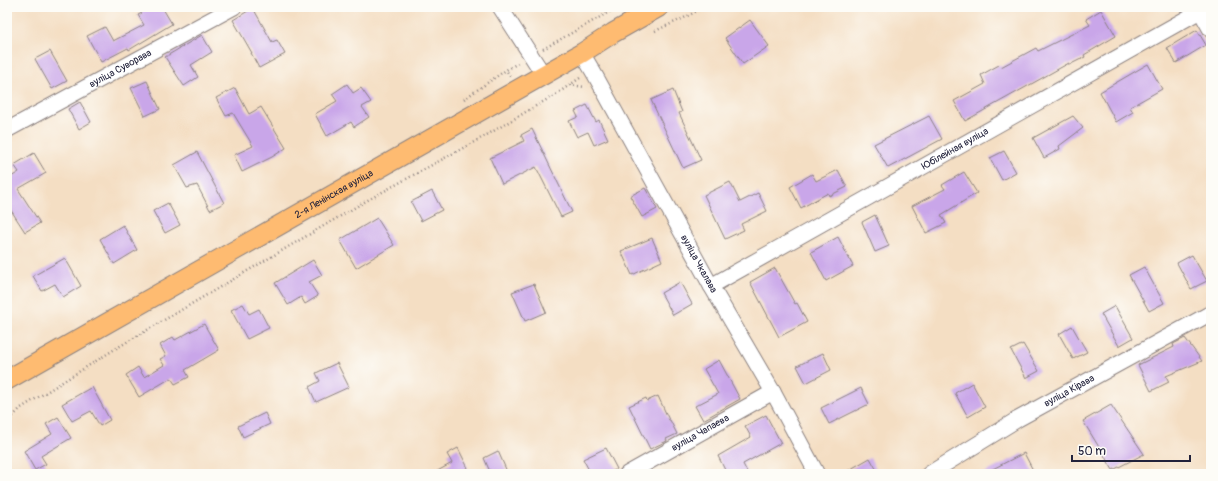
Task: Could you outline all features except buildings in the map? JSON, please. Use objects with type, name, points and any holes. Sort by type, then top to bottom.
[{"type":"main road","name":"2-я Ленінская вуліца","points":[[7,380],[582,53],[613,33],[659,7]]},
{"type":"street","name":"вуліца Суворава","points":[[7,130],[234,7]]},
{"type":"street","points":[[500,7],[543,74]]},
{"type":"street","points":[[1199,9],[1211,30]]},
{"type":"street","name":"Юбілейная вуліца","points":[[711,286],[1199,9]]},
{"type":"street","name":"вуліца Чкалава","points":[[582,53],[595,74],[711,286],[773,392],[817,474]]},
{"type":"street","name":"вуліца Кірава","points":[[929,474],[1018,419],[1211,313]]},
{"type":"street","name":"вуліца Чапаева","points":[[637,472],[773,392]]},
{"type":"path","points":[[653,31],[678,21],[704,7]]},
{"type":"path","points":[[7,422],[21,408],[115,349],[366,201],[558,94],[575,81]]}]
